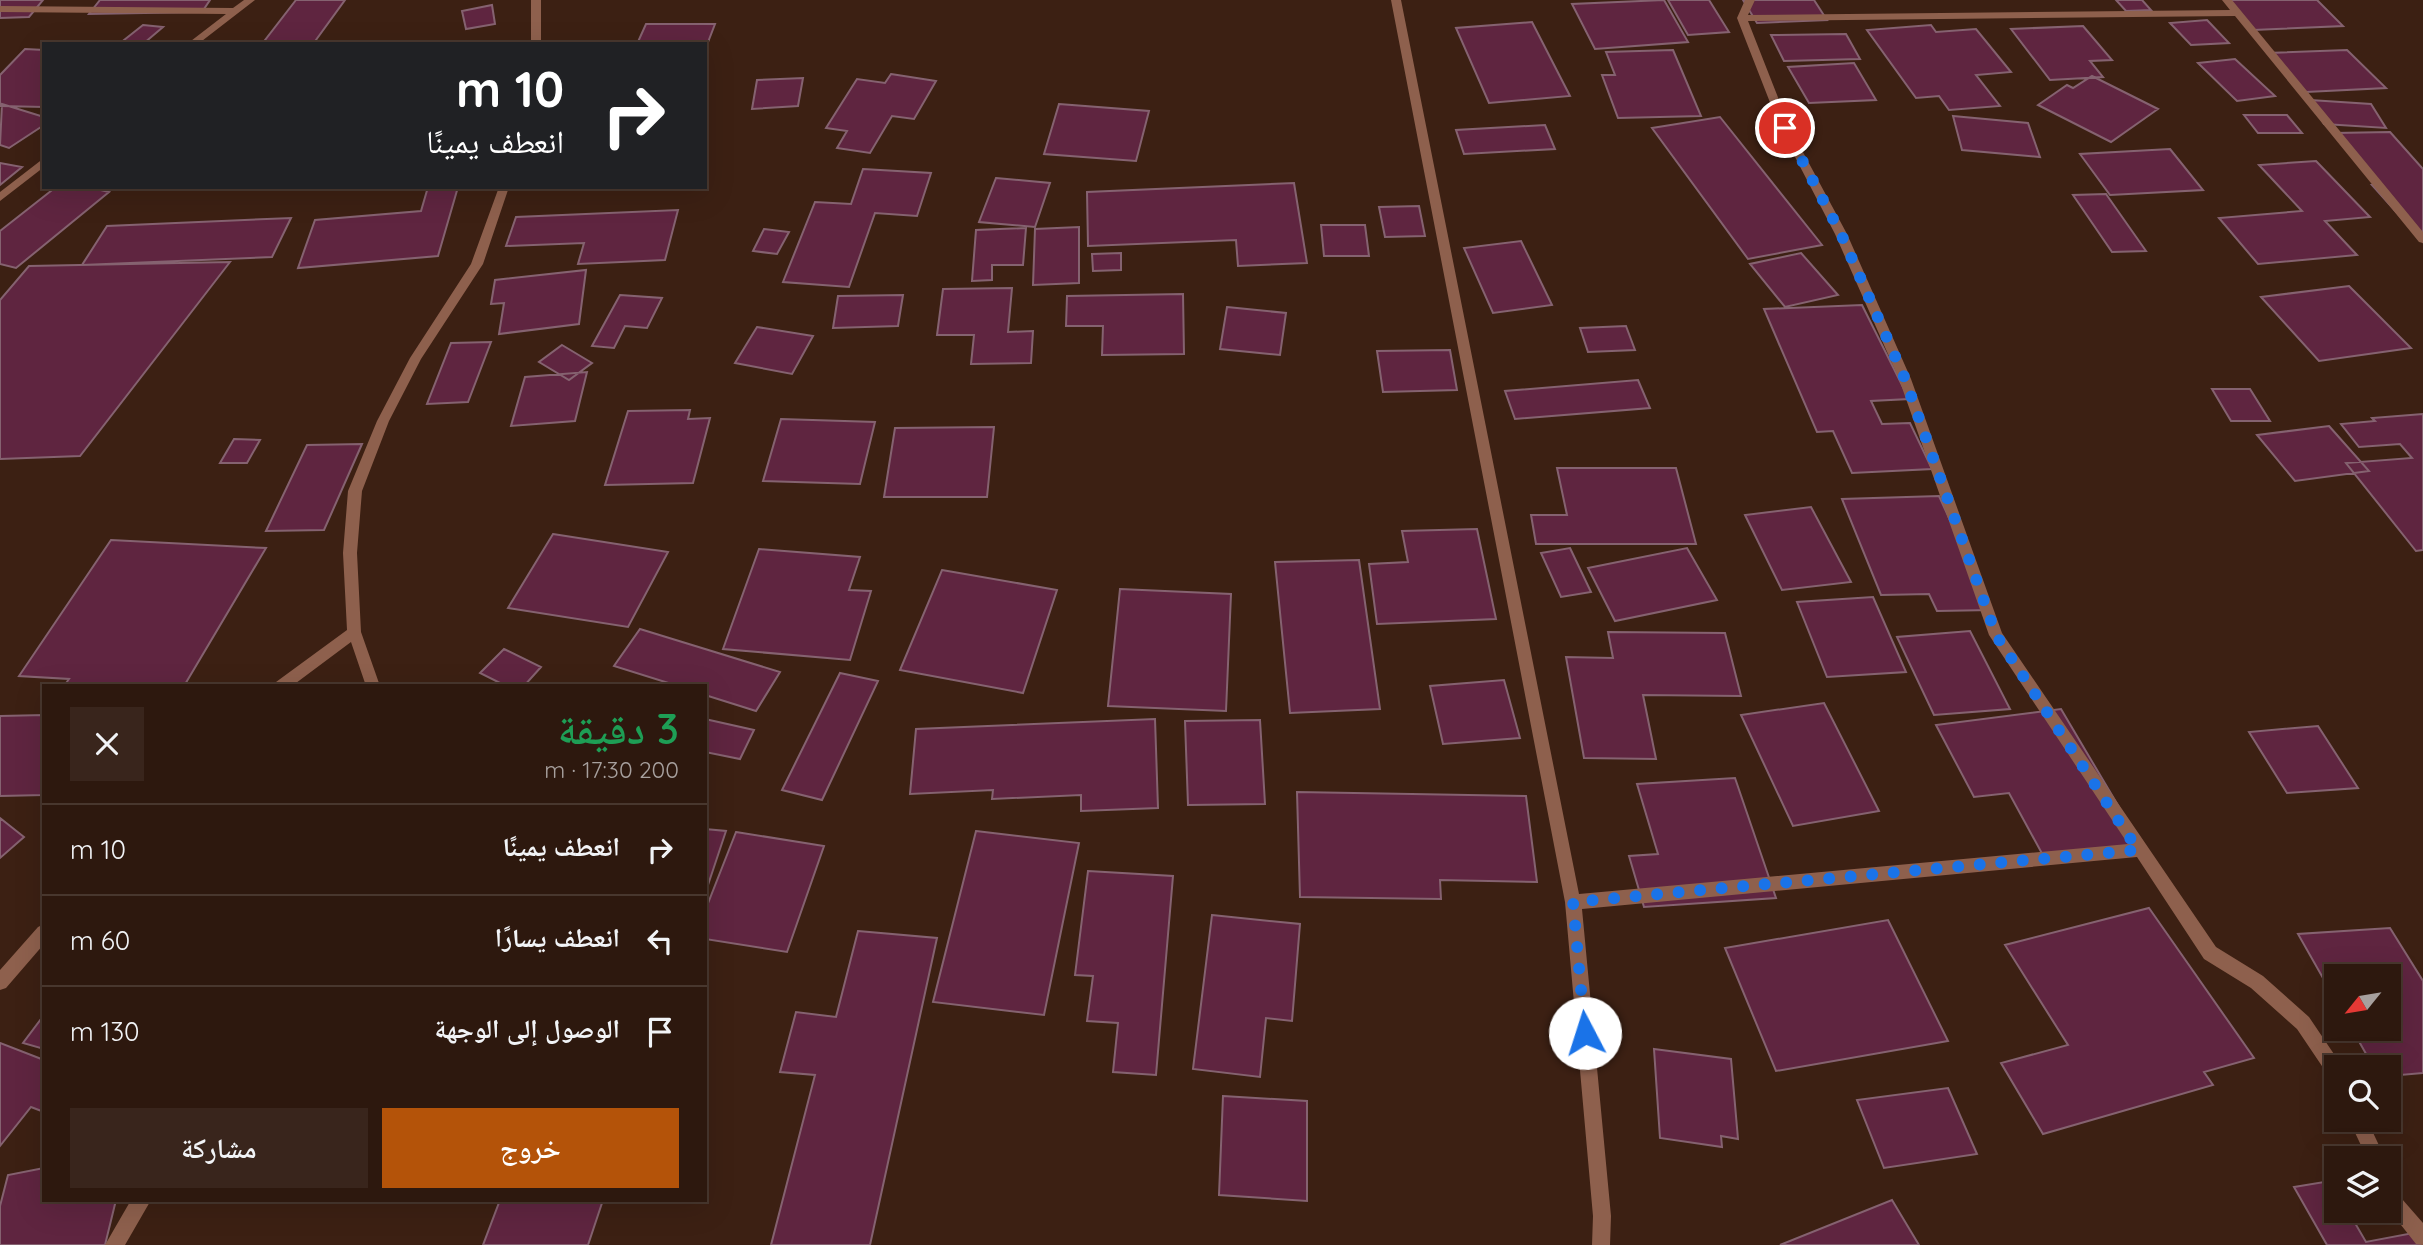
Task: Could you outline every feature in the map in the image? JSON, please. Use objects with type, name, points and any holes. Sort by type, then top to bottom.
[{"type":"street","points":[[195,42],[250,0]]},
{"type":"street","points":[[536,0],[537,42]]},
{"type":"street","points":[[1396,0],[1573,902],[1602,1216],[1601,1245]]},
{"type":"street","points":[[1750,0],[1742,19],[1785,128],[1841,234],[1905,379],[1996,635],[2138,850],[2210,953],[2257,982],[2303,1023],[2325,1055]]},
{"type":"street","points":[[2227,0],[2423,239]]},
{"type":"street","points":[[0,9],[234,11]]},
{"type":"street","points":[[1742,19],[2238,13]]},
{"type":"street","points":[[0,198],[42,163]]},
{"type":"street","points":[[372,684],[354,632],[350,553],[355,491],[383,421],[416,358],[477,264],[504,189]]},
{"type":"street","points":[[284,684],[354,632]]},
{"type":"street","points":[[1573,902],[2138,850]]},
{"type":"street","points":[[0,982],[42,934]]},
{"type":"street","points":[[114,1245],[141,1202]]},
{"type":"street","points":[[2401,1211],[2423,1237]]},
{"type":"building","points":[[0,0],[43,0],[29,17],[0,18]]},
{"type":"building","points":[[100,0],[210,0],[202,12],[89,14]]},
{"type":"building","points":[[296,0],[345,0],[314,42],[264,42]]},
{"type":"building","points":[[1664,0],[1688,42],[1595,49],[1572,4]]},
{"type":"building","points":[[1668,0],[1709,0],[1729,32],[1688,35]]},
{"type":"building","points":[[1743,0],[1814,0],[1827,20],[1757,23]]},
{"type":"building","points":[[2116,0],[2142,0],[2151,10],[2126,11]]},
{"type":"building","points":[[2224,0],[2317,0],[2343,26],[2253,30]]},
{"type":"building","points":[[492,5],[495,24],[466,29],[462,11]]},
{"type":"building","points":[[2207,20],[2229,43],[2191,45],[2170,23]]},
{"type":"building","points":[[1532,22],[1570,96],[1489,103],[1456,28]]},
{"type":"building","points":[[646,24],[715,24],[707,45],[707,42],[638,42]]},
{"type":"building","points":[[143,25],[163,27],[145,42],[122,42]]},
{"type":"building","points":[[1931,25],[1936,32],[1976,29],[2011,72],[1976,75],[2000,106],[1949,110],[1939,96],[1916,98],[1867,30]]},
{"type":"building","points":[[2083,26],[2112,60],[2090,61],[2103,77],[2050,80],[2011,29]]},
{"type":"building","points":[[1846,34],[1860,59],[1784,61],[1771,35]]},
{"type":"building","points":[[25,49],[42,50],[42,107],[0,106],[0,75]]},
{"type":"building","points":[[1673,50],[1701,116],[1618,118],[1602,75],[1615,75],[1606,52]]},
{"type":"building","points":[[2347,50],[2386,88],[2306,92],[2269,53]]},
{"type":"building","points":[[2235,59],[2275,96],[2237,101],[2198,63]]},
{"type":"building","points":[[1854,63],[1876,100],[1809,103],[1788,67]]},
{"type":"building","points":[[891,74],[936,81],[914,119],[892,116],[870,153],[837,148],[847,131],[826,128],[857,79],[885,83]]},
{"type":"building","points":[[2092,76],[2158,109],[2111,142],[2038,105],[2067,85],[2073,88]]},
{"type":"building","points":[[803,78],[798,106],[752,109],[757,80]]},
{"type":"building","points":[[2310,100],[2371,104],[2386,128],[2324,124]]},
{"type":"building","points":[[2,104],[42,116],[42,126],[9,148],[0,145]]},
{"type":"building","points":[[1059,104],[1149,111],[1136,161],[1044,154]]},
{"type":"building","points":[[2244,115],[2287,115],[2302,133],[2258,133]]},
{"type":"building","points":[[1953,116],[2028,123],[2040,157],[1962,150]]},
{"type":"building","points":[[1720,117],[1822,245],[1748,259],[1652,128]]},
{"type":"building","points":[[1545,125],[1555,149],[1464,154],[1456,130]]},
{"type":"building","points":[[2390,132],[2423,169],[2423,242],[2372,185],[2380,185],[2335,133]]},
{"type":"building","points":[[2170,149],[2203,190],[2110,195],[2080,154]]},
{"type":"building","points":[[2316,161],[2370,217],[2325,221],[2357,255],[2258,264],[2219,218],[2302,211],[2259,165]]},
{"type":"building","points":[[0,163],[22,167],[0,185]]},
{"type":"building","points":[[863,169],[931,173],[917,216],[875,213],[849,287],[783,282],[815,202],[851,204]]},
{"type":"building","points":[[996,178],[1050,183],[1035,227],[979,222]]},
{"type":"building","points":[[1294,183],[1307,263],[1238,266],[1236,240],[1088,246],[1087,192]]},
{"type":"building","points":[[53,189],[96,189],[109,192],[16,268],[0,264],[0,231]]},
{"type":"building","points":[[427,189],[457,189],[438,256],[298,268],[315,220],[421,211]]},
{"type":"building","points":[[2106,194],[2146,251],[2112,252],[2073,195]]},
{"type":"building","points":[[1419,206],[1425,236],[1385,237],[1379,207]]},
{"type":"building","points":[[678,210],[665,260],[578,264],[584,243],[506,246],[516,217]]},
{"type":"building","points":[[291,218],[272,257],[82,265],[107,226]]},
{"type":"building","points":[[1321,225],[1365,225],[1369,256],[1324,256]]},
{"type":"building","points":[[1079,227],[1079,283],[1033,285],[1035,229]]},
{"type":"building","points":[[1026,228],[1023,265],[992,265],[992,280],[972,281],[976,230]]},
{"type":"building","points":[[764,229],[789,232],[777,254],[753,251]]},
{"type":"building","points":[[1521,241],[1552,305],[1493,313],[1464,248]]},
{"type":"building","points":[[1121,253],[1121,270],[1093,271],[1092,254]]},
{"type":"building","points":[[1801,253],[1838,295],[1785,307],[1750,264]]},
{"type":"building","points":[[230,262],[80,456],[0,459],[0,300],[29,266]]},
{"type":"building","points":[[586,270],[579,324],[499,334],[504,303],[491,304],[495,280]]},
{"type":"building","points":[[2349,286],[2411,348],[2319,361],[2261,297]]},
{"type":"building","points":[[1012,288],[1008,332],[1033,331],[1031,363],[971,364],[974,335],[937,335],[943,289]]},
{"type":"building","points":[[1183,294],[1184,354],[1102,355],[1103,326],[1066,326],[1067,296]]},
{"type":"building","points":[[620,295],[662,298],[647,328],[625,326],[614,348],[592,346]]},
{"type":"building","points":[[903,295],[898,326],[833,328],[838,296]]},
{"type":"building","points":[[1862,305],[1909,399],[1871,401],[1882,424],[1910,423],[1932,469],[1852,473],[1833,431],[1817,432],[1764,309]]},
{"type":"building","points":[[1227,307],[1286,313],[1280,355],[1220,349]]},
{"type":"building","points":[[1626,326],[1635,350],[1588,352],[1580,328]]},
{"type":"building","points":[[757,327],[813,336],[792,374],[735,363]]},
{"type":"building","points":[[491,342],[468,402],[427,404],[451,343]]},
{"type":"building","points":[[562,345],[592,363],[569,380],[539,362]]},
{"type":"building","points":[[1450,350],[1457,390],[1383,392],[1377,351]]},
{"type":"building","points":[[587,372],[575,421],[511,426],[525,377]]},
{"type":"building","points":[[1638,380],[1650,408],[1515,419],[1505,391]]},
{"type":"building","points":[[2212,389],[2250,389],[2270,421],[2231,421]]},
{"type":"building","points":[[690,410],[688,419],[710,418],[693,483],[605,485],[628,411]]},
{"type":"building","points":[[2423,414],[2423,550],[2416,551],[2346,463],[2412,458],[2400,444],[2359,447],[2341,424],[2375,421],[2372,418]]},
{"type":"building","points":[[781,419],[875,422],[860,484],[763,481]]},
{"type":"building","points":[[2329,426],[2369,471],[2295,481],[2257,435]]},
{"type":"building","points":[[994,427],[987,497],[884,497],[895,428]]},
{"type":"building","points":[[234,439],[260,440],[247,463],[220,463]]},
{"type":"building","points":[[362,444],[324,530],[266,531],[307,445]]},
{"type":"building","points":[[1557,468],[1676,468],[1696,544],[1536,544],[1531,515],[1567,515]]},
{"type":"building","points":[[1939,496],[1991,610],[1937,611],[1929,594],[1881,595],[1842,499]]},
{"type":"building","points":[[1811,507],[1851,582],[1782,590],[1745,515]]},
{"type":"building","points":[[1477,529],[1496,619],[1377,624],[1369,564],[1408,562],[1402,531]]},
{"type":"building","points":[[553,534],[668,552],[628,627],[508,608]]},
{"type":"building","points":[[111,540],[266,548],[185,684],[65,684],[69,679],[19,676]]},
{"type":"building","points":[[1570,548],[1591,592],[1561,597],[1541,553]]},
{"type":"building","points":[[1687,548],[1717,600],[1615,621],[1588,568]]},
{"type":"building","points":[[759,549],[860,557],[849,590],[871,591],[850,660],[723,649]]},
{"type":"building","points":[[1359,560],[1380,709],[1290,713],[1275,562]]},
{"type":"building","points":[[942,570],[1057,590],[1023,693],[900,670]]},
{"type":"building","points":[[1120,589],[1231,594],[1226,711],[1108,706]]},
{"type":"building","points":[[1873,597],[1906,672],[1827,677],[1797,602]]},
{"type":"building","points":[[640,629],[780,672],[756,711],[707,696],[707,684],[672,684],[614,666]]},
{"type":"building","points":[[1970,631],[2010,709],[1934,715],[1897,637]]},
{"type":"building","points":[[1608,632],[1725,633],[1741,696],[1643,695],[1656,759],[1584,758],[1566,657],[1613,658]]},
{"type":"building","points":[[504,649],[541,667],[526,684],[502,684],[480,673]]},
{"type":"building","points":[[840,673],[878,681],[822,800],[782,790]]},
{"type":"building","points":[[1504,680],[1520,738],[1443,744],[1430,686]]},
{"type":"building","points":[[1824,703],[1879,811],[1793,826],[1741,715]]},
{"type":"building","points":[[2061,709],[2142,846],[2045,859],[2009,793],[1974,797],[1936,725]]},
{"type":"building","points":[[42,715],[42,795],[0,796],[0,716]]},
{"type":"building","points":[[707,719],[754,730],[740,759],[707,752]]},
{"type":"building","points":[[1155,719],[1158,808],[1081,811],[1081,795],[992,799],[993,790],[910,794],[916,729]]},
{"type":"building","points":[[1260,720],[1265,804],[1188,805],[1185,721]]},
{"type":"building","points":[[2318,726],[2358,788],[2287,793],[2249,732]]},
{"type":"building","points":[[1735,778],[1776,898],[1644,907],[1629,856],[1658,854],[1637,784]]},
{"type":"building","points":[[1297,792],[1526,796],[1537,882],[1440,880],[1441,899],[1300,897]]},
{"type":"building","points":[[0,818],[24,837],[0,858]]},
{"type":"building","points":[[707,829],[726,831],[707,888]]},
{"type":"building","points":[[976,831],[1079,843],[1044,1015],[933,1002]]},
{"type":"building","points":[[736,832],[824,846],[787,952],[707,939],[707,906]]},
{"type":"building","points":[[1088,871],[1173,876],[1156,1075],[1113,1072],[1118,1023],[1087,1021],[1093,976],[1075,975]]},
{"type":"building","points":[[2149,908],[2254,1058],[2204,1072],[2213,1085],[2043,1134],[2001,1063],[2068,1045],[2005,945]]},
{"type":"building","points":[[1212,915],[1300,924],[1292,1021],[1266,1018],[1260,1077],[1193,1069]]},
{"type":"building","points":[[1888,920],[1948,1041],[1776,1071],[1725,948]]},
{"type":"building","points":[[2390,928],[2423,981],[2423,1073],[2401,1075],[2401,1055],[2367,1055],[2359,1041],[2401,1041],[2401,964],[2324,964],[2324,980],[2298,934]]},
{"type":"building","points":[[858,931],[937,938],[870,1245],[771,1245],[815,1075],[780,1072],[796,1012],[836,1017]]},
{"type":"building","points":[[42,1018],[42,1048],[23,1043]]},
{"type":"building","points":[[0,1043],[42,1059],[42,1111],[31,1107],[0,1146]]},
{"type":"building","points":[[1654,1049],[1731,1059],[1738,1139],[1721,1136],[1722,1147],[1660,1138]]},
{"type":"building","points":[[1948,1088],[1977,1154],[1884,1168],[1857,1100]]},
{"type":"building","points":[[1223,1096],[1307,1101],[1307,1201],[1219,1195]]},
{"type":"building","points":[[42,1168],[42,1202],[116,1202],[105,1245],[0,1245],[0,1206],[8,1175]]},
{"type":"building","points":[[2324,1182],[2324,1223],[2355,1223],[2366,1242],[2413,1233],[2421,1245],[2327,1245],[2294,1187]]},
{"type":"building","points":[[1892,1200],[1919,1245],[1780,1245]]},
{"type":"building","points":[[499,1202],[602,1202],[588,1245],[483,1245]]},
{"type":"route","points":[[1585,1033],[1573,902],[2138,850],[1996,635],[1905,379],[1841,234],[1785,128]]}]
